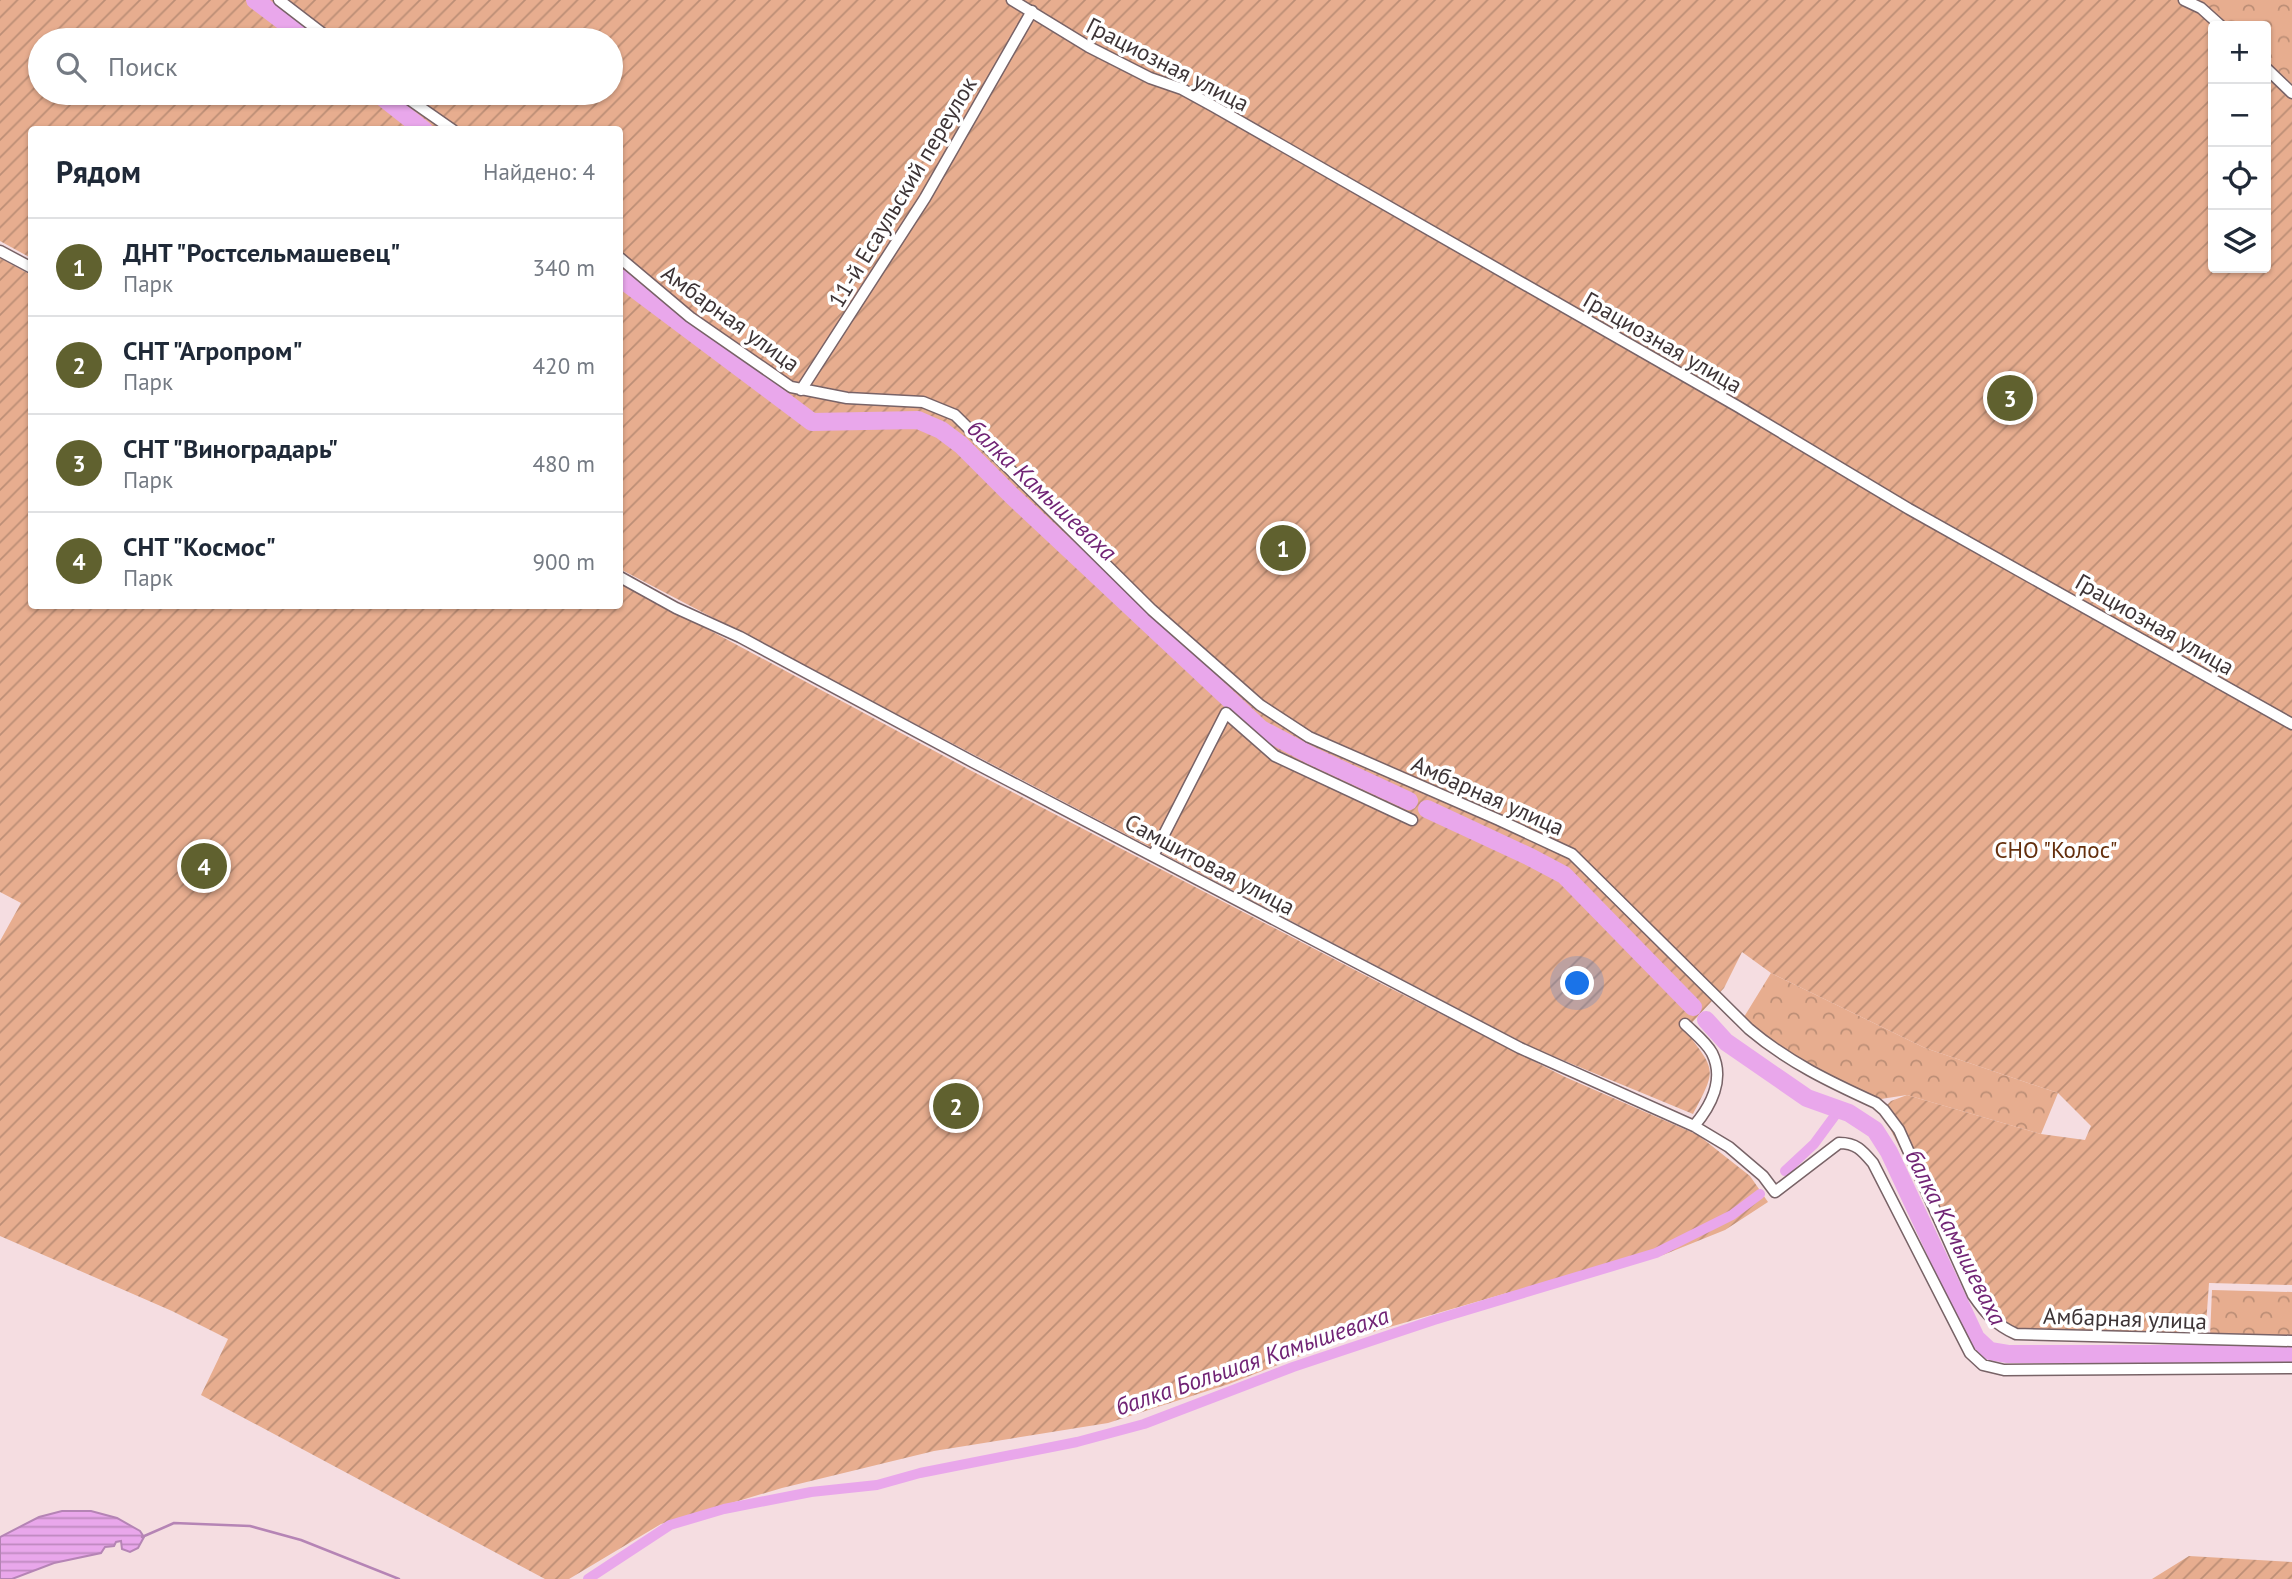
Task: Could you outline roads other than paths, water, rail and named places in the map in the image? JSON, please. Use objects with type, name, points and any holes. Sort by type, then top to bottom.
[{"type":"street","points":[[279,0],[315,28]]},
{"type":"street","name":"Грациозная улица","points":[[1012,0],[1089,47],[1213,106],[1737,406],[1909,509],[2292,724]]},
{"type":"street","points":[[2183,0],[2200,8],[2215,21]]},
{"type":"street","name":"11-й Есаульский переулок","points":[[801,390],[925,198],[1032,11]]},
{"type":"street","points":[[2271,73],[2292,93]]},
{"type":"street","points":[[417,105],[447,126]]},
{"type":"street","points":[[0,251],[28,266]]},
{"type":"street","name":"Амбарная улица","points":[[623,261],[690,317],[791,387],[847,398],[923,402],[955,415],[1152,610],[1260,705],[1285,723],[1309,737],[1572,854],[1749,1029],[1775,1051],[1884,1110],[1899,1130],[1973,1295],[1990,1319],[2003,1329],[2016,1334],[2292,1341]]},
{"type":"street","name":"Самшитовая улица","points":[[623,579],[676,608],[740,637],[1520,1048],[1694,1126],[1729,1147],[1763,1176],[1775,1192],[1839,1143],[1851,1143],[1862,1150],[1873,1163],[1970,1353],[1983,1365],[2004,1370],[2292,1368]]},
{"type":"street","points":[[1153,856],[1226,713],[1275,756],[1412,820]]},
{"type":"street","points":[[1685,1024],[1711,1051],[1717,1068],[1717,1083],[1713,1096],[1706,1113],[1694,1126]]},
{"type":"waterway","name":"балка Камышеваха","points":[[255,0],[292,28]]},
{"type":"waterway","name":"балка Камышеваха","points":[[392,105],[419,126]]},
{"type":"waterway","name":"балка Камышеваха","points":[[623,280],[812,422],[918,420],[941,430],[961,445],[1261,729],[1409,801]]},
{"type":"waterway","name":"балка Камышеваха","points":[[1427,809],[1564,875],[1693,1007]]},
{"type":"waterway","name":"балка Камышеваха","points":[[1706,1020],[1726,1042],[1807,1098],[1849,1113],[1875,1130],[1889,1152],[1976,1338],[1990,1351],[2008,1354],[2292,1354]]},
{"type":"waterway","name":"балка Большая Камышеваха","points":[[1785,1171],[1814,1144],[1839,1110]]},
{"type":"waterway","name":"балка Большая Камышеваха","points":[[588,1579],[670,1525],[724,1509],[811,1492],[877,1485],[920,1473],[1077,1442],[1144,1424],[1293,1367],[1434,1320],[1656,1253],[1732,1215],[1760,1194]]},
{"type":"waterway","name":"балка Большая Камышеваха","points":[[142,1537],[174,1523],[250,1526],[301,1540],[399,1579]]},
{"type":"place","name":"СНТ \"Виноградарь\"","points":[[2010,398]]},
{"type":"place","name":"ДНТ \"Ростсельмашевец\"","points":[[1283,548]]},
{"type":"place","name":"СНТ \"Космос\"","points":[[204,866]]},
{"type":"place","name":"СНТ \"Агропром\"","points":[[956,1106]]},
{"type":"park label","name":"СНО \"Колос\"","points":[[2056,849]]}]
